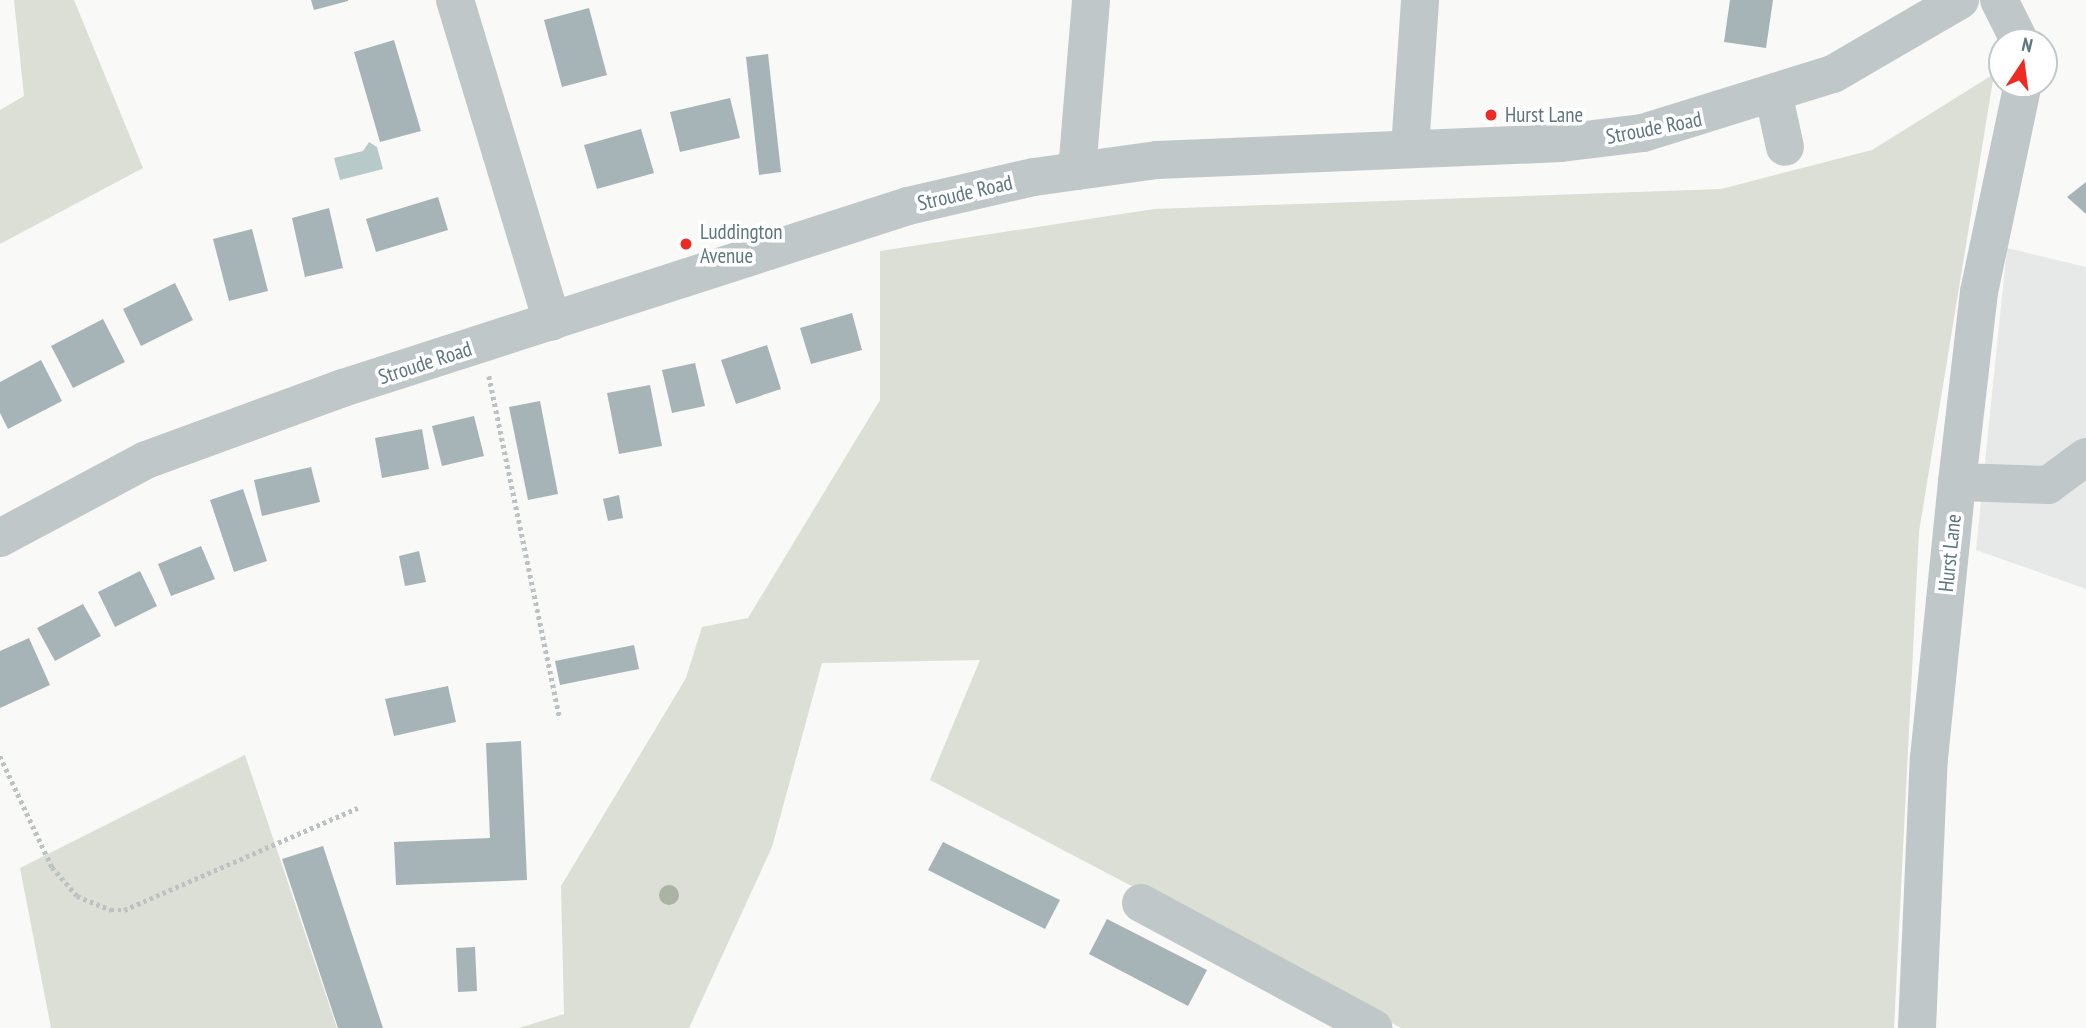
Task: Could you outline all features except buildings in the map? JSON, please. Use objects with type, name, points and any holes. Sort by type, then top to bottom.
[{"type":"street","points":[[455,0],[552,322]]},
{"type":"street","points":[[1077,171],[1091,0]]},
{"type":"street","points":[[1410,148],[1420,0]]},
{"type":"street","name":"Stroude Road","points":[[0,538],[146,460],[481,345],[908,206],[1077,171],[1202,156],[1410,148],[1643,134],[1773,97],[1833,74],[1960,0]]},
{"type":"street","points":[[1998,0],[2013,28]]},
{"type":"street","points":[[1773,97],[1785,147]]},
{"type":"street","name":"Hurst Lane","points":[[1917,1028],[1929,758],[1957,482],[1979,292],[2020,98]]},
{"type":"street","points":[[2048,485],[2086,457]]},
{"type":"street","points":[[1957,482],[2048,485],[2086,493]]},
{"type":"street","points":[[1141,903],[1373,1028]]},
{"type":"path","points":[[481,345],[560,719]]},
{"type":"path","points":[[0,756],[52,867],[77,896],[111,910],[124,910],[358,808]]},
{"type":"shaded area","points":[[14,0],[74,0],[143,168],[0,244],[0,110],[24,96]]},
{"type":"shaded area","points":[[1988,78],[1990,98],[1919,532],[1894,1028],[1401,1028],[930,780],[980,660],[822,663],[772,847],[689,1028],[519,1028],[564,1014],[561,886],[686,678],[702,627],[748,618],[880,400],[880,251],[1154,209],[1721,189],[1872,150]]},
{"type":"shaded area","points":[[369,142],[377,147],[383,169],[340,180],[334,158],[363,151]]},
{"type":"shaded area","points":[[2007,248],[2086,267],[2086,589],[1976,550]]},
{"type":"shaded area","points":[[245,755],[337,1028],[51,1028],[20,868]]},
{"type":"place","name":"Hurst Lane","points":[[1491,115]]},
{"type":"place","name":"Luddington Avenue","points":[[686,244]]}]
